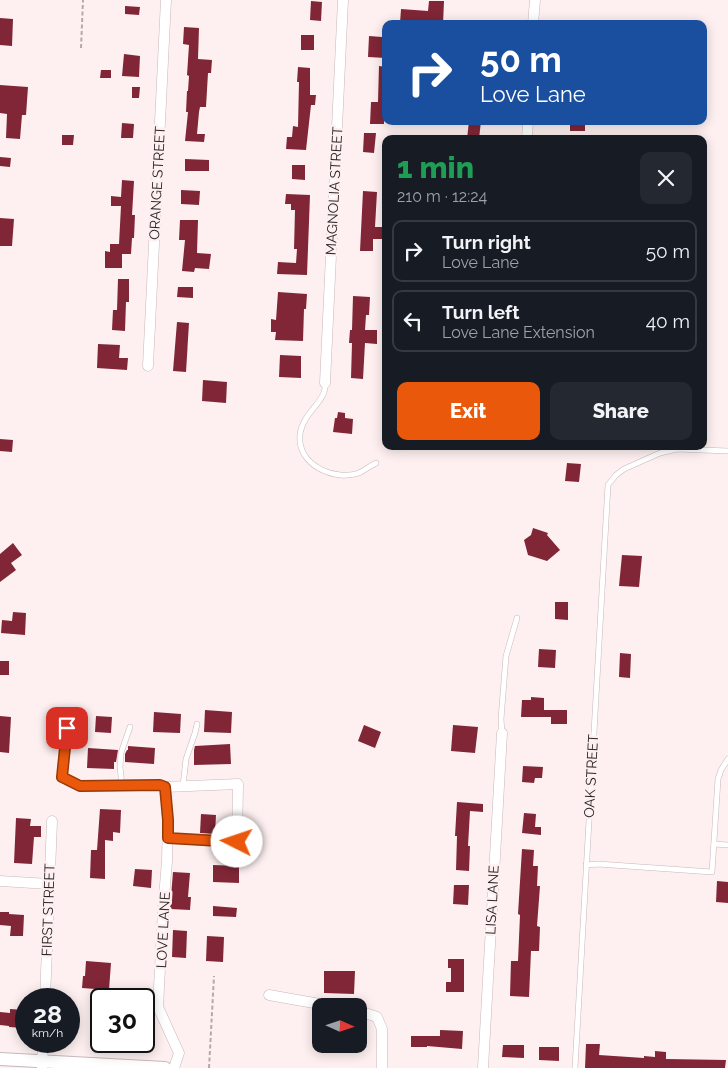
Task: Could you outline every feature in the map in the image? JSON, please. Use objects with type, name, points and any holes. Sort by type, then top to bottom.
[{"type":"street","name":"ORANGE STREET","points":[[148,366],[166,0]]},
{"type":"street","name":"MAGNOLIA STREET","points":[[325,383],[343,0]]},
{"type":"street","points":[[533,20],[535,0]]},
{"type":"street","points":[[67,728],[62,777],[80,786],[160,785],[165,787],[238,784],[237,842],[168,838]]},
{"type":"street","name":"LISA LANE","points":[[482,1068],[502,733]]},
{"type":"street","name":"LOVE LANE","points":[[165,787],[168,838],[158,1007],[179,1052],[174,1068]]},
{"type":"street","name":"FIRST STREET","points":[[45,988],[52,821]]},
{"type":"street","points":[[0,881],[49,884]]},
{"type":"street","points":[[269,995],[312,1003]]},
{"type":"street","points":[[368,1014],[377,1017],[382,1029],[382,1068]]},
{"type":"street","points":[[0,1059],[42,1065],[165,1068]]},
{"type":"lane","points":[[325,383],[323,395],[306,417],[300,434],[300,444],[307,458],[312,464],[338,474],[359,473],[376,464]]},
{"type":"lane","name":"OAK STREET","points":[[575,1068],[608,485],[624,469],[660,453],[673,450]]},
{"type":"lane","name":"OAK STREET","points":[[702,450],[728,451]]},
{"type":"lane","points":[[502,733],[501,719],[506,656],[517,618]]},
{"type":"lane","points":[[183,786],[186,759],[197,724]]},
{"type":"lane","points":[[122,786],[120,753],[130,727]]},
{"type":"lane","points":[[586,865],[598,864],[712,872],[718,779],[728,759]]},
{"type":"lane","points":[[714,844],[728,845]]},
{"type":"path","points":[[81,48],[83,0]]},
{"type":"path","points":[[209,1068],[214,976]]},
{"type":"building","points":[[311,1],[322,2],[321,21],[310,20]]},
{"type":"building","points":[[429,1],[444,1],[443,20],[400,20],[401,9],[428,11]]},
{"type":"building","points":[[125,6],[140,7],[139,15],[125,14]]},
{"type":"building","points":[[0,18],[13,19],[12,46],[0,45]]},
{"type":"building","points":[[184,27],[199,28],[198,59],[212,60],[211,73],[208,73],[206,107],[200,107],[199,112],[197,134],[205,134],[204,142],[185,141],[188,112],[186,112],[189,45],[183,44]]},
{"type":"building","points":[[301,35],[314,35],[314,50],[301,50]]},
{"type":"building","points":[[369,36],[382,37],[382,58],[368,57]]},
{"type":"building","points":[[124,54],[140,56],[139,77],[122,76]]},
{"type":"building","points":[[379,66],[382,66],[382,124],[370,124],[371,102],[378,102]]},
{"type":"building","points":[[298,67],[310,68],[310,95],[316,95],[315,105],[311,105],[306,150],[286,149],[287,137],[292,137],[293,126],[298,127]]},
{"type":"building","points":[[101,70],[111,70],[111,78],[100,78]]},
{"type":"building","points":[[0,85],[28,87],[26,115],[22,115],[20,139],[6,138],[7,114],[0,113]]},
{"type":"building","points":[[132,87],[140,87],[139,98],[132,98]]},
{"type":"building","points":[[122,123],[134,124],[133,138],[121,138]]},
{"type":"building","points":[[469,125],[481,125],[479,135],[467,135]]},
{"type":"building","points":[[570,125],[585,125],[585,131],[570,131]]},
{"type":"building","points":[[364,133],[376,133],[374,153],[363,152]]},
{"type":"building","points":[[62,135],[74,135],[73,145],[62,145]]},
{"type":"building","points":[[0,157],[11,158],[10,167],[0,166]]},
{"type":"building","points":[[185,159],[209,160],[209,171],[185,171]]},
{"type":"building","points":[[292,165],[305,165],[305,180],[292,179]]},
{"type":"building","points":[[122,180],[134,181],[132,215],[135,215],[131,254],[122,254],[122,268],[105,268],[105,251],[110,252],[110,244],[119,244],[121,206],[111,206],[111,196],[121,197]]},
{"type":"building","points":[[181,190],[200,191],[199,205],[181,204]]},
{"type":"building","points":[[363,191],[377,192],[375,227],[382,227],[382,239],[373,239],[373,251],[360,251]]},
{"type":"building","points":[[286,194],[310,195],[307,275],[277,274],[278,262],[296,263],[297,249],[294,249],[295,210],[291,210],[291,204],[285,204]]},
{"type":"building","points":[[0,218],[14,219],[12,246],[0,246]]},
{"type":"building","points":[[180,220],[198,220],[197,253],[211,254],[209,269],[195,268],[194,272],[182,271],[185,240],[179,240]]},
{"type":"building","points":[[118,279],[129,279],[129,302],[126,302],[125,331],[112,330],[113,310],[117,310]]},
{"type":"building","points":[[178,287],[193,287],[193,298],[177,297]]},
{"type":"building","points":[[278,292],[307,294],[306,309],[304,309],[303,341],[275,340],[276,332],[271,332],[271,319],[276,320]]},
{"type":"building","points":[[353,296],[370,297],[369,315],[366,315],[365,330],[377,330],[377,344],[365,343],[363,379],[351,378],[352,343],[349,343],[350,330],[352,330]]},
{"type":"building","points":[[177,322],[189,323],[186,372],[173,371]]},
{"type":"building","points":[[98,344],[120,345],[119,358],[128,358],[127,370],[97,368]]},
{"type":"building","points":[[280,355],[301,356],[301,378],[279,377]]},
{"type":"building","points":[[203,380],[227,382],[226,403],[202,401]]},
{"type":"building","points":[[338,412],[345,413],[345,418],[353,419],[352,434],[333,432]]},
{"type":"building","points":[[0,439],[13,440],[12,452],[0,451]]},
{"type":"building","points":[[567,463],[581,464],[579,482],[565,481]]},
{"type":"building","points":[[533,528],[548,533],[547,535],[560,550],[547,561],[528,555],[524,540],[531,535]]},
{"type":"building","points":[[13,543],[22,555],[11,563],[16,570],[0,582],[0,554]]},
{"type":"building","points":[[622,555],[642,556],[639,587],[619,586]]},
{"type":"building","points":[[555,602],[568,602],[568,620],[555,619]]},
{"type":"building","points":[[13,612],[26,613],[25,635],[1,633],[2,620],[12,621]]},
{"type":"building","points":[[539,649],[556,650],[555,668],[538,667]]},
{"type":"building","points":[[620,653],[631,654],[630,678],[619,677]]},
{"type":"building","points":[[0,661],[9,661],[9,675],[0,675]]},
{"type":"building","points":[[531,697],[544,698],[544,710],[567,710],[567,724],[551,724],[551,717],[521,717],[522,700],[531,700]]},
{"type":"building","points":[[205,710],[232,712],[231,733],[204,732]]},
{"type":"building","points":[[154,712],[181,714],[180,733],[153,732]]},
{"type":"building","points":[[0,716],[11,717],[9,753],[0,752]]},
{"type":"building","points":[[96,716],[112,717],[111,733],[95,732]]},
{"type":"building","points":[[364,725],[381,732],[375,748],[358,741]]},
{"type":"building","points":[[453,725],[478,727],[475,753],[451,751]]},
{"type":"building","points":[[230,744],[231,764],[194,765],[195,746]]},
{"type":"building","points":[[128,746],[155,748],[154,764],[125,762]]},
{"type":"building","points":[[88,748],[118,750],[114,769],[87,768]]},
{"type":"building","points":[[523,766],[543,767],[542,778],[535,778],[534,783],[522,782]]},
{"type":"building","points":[[457,802],[483,804],[483,812],[470,811],[469,871],[456,870]]},
{"type":"building","points":[[100,809],[121,810],[120,833],[113,832],[113,841],[105,840],[105,879],[90,878],[91,850],[97,850]]},
{"type":"building","points":[[524,813],[536,814],[535,827],[541,827],[541,835],[522,833]]},
{"type":"building","points":[[201,814],[216,815],[215,834],[200,833]]},
{"type":"building","points":[[16,818],[31,819],[30,826],[41,826],[41,837],[34,837],[32,864],[14,863]]},
{"type":"building","points":[[522,849],[534,850],[533,866],[538,866],[537,886],[540,886],[537,926],[540,927],[539,951],[531,951],[529,997],[510,996],[511,961],[518,961],[520,915],[518,914]]},
{"type":"building","points":[[213,865],[239,866],[239,883],[213,882]]},
{"type":"building","points":[[135,869],[152,870],[151,888],[133,886]]},
{"type":"building","points":[[173,872],[190,873],[188,897],[191,897],[190,910],[170,909]]},
{"type":"building","points":[[717,881],[728,882],[728,903],[716,902]]},
{"type":"building","points":[[454,885],[469,885],[468,905],[453,904]]},
{"type":"building","points":[[213,906],[237,908],[236,917],[213,916]]},
{"type":"building","points":[[0,912],[24,915],[23,936],[10,936],[11,926],[0,925]]},
{"type":"building","points":[[173,930],[187,931],[186,958],[172,957]]},
{"type":"building","points":[[207,936],[224,937],[223,962],[206,961]]},
{"type":"building","points":[[448,959],[464,959],[464,992],[446,992],[446,982],[451,982],[451,968],[448,968]]},
{"type":"building","points":[[86,961],[111,963],[109,988],[82,988],[83,976],[85,976]]},
{"type":"building","points":[[324,971],[355,971],[354,994],[324,993]]},
{"type":"building","points":[[10,1009],[15,1009],[15,1027],[0,1025],[0,1012],[10,1013]]},
{"type":"building","points":[[440,1030],[463,1031],[462,1049],[427,1046],[411,1047],[411,1036],[440,1036]]},
{"type":"building","points":[[586,1044],[600,1044],[599,1055],[644,1058],[644,1056],[655,1057],[655,1051],[666,1052],[666,1059],[726,1060],[725,1068],[585,1068]]},
{"type":"building","points":[[503,1045],[524,1045],[524,1058],[502,1057]]},
{"type":"building","points":[[539,1047],[559,1047],[559,1061],[539,1060]]},
{"type":"route","points":[[67,728],[62,777],[80,786],[160,785],[165,787],[168,838],[237,842]]}]
